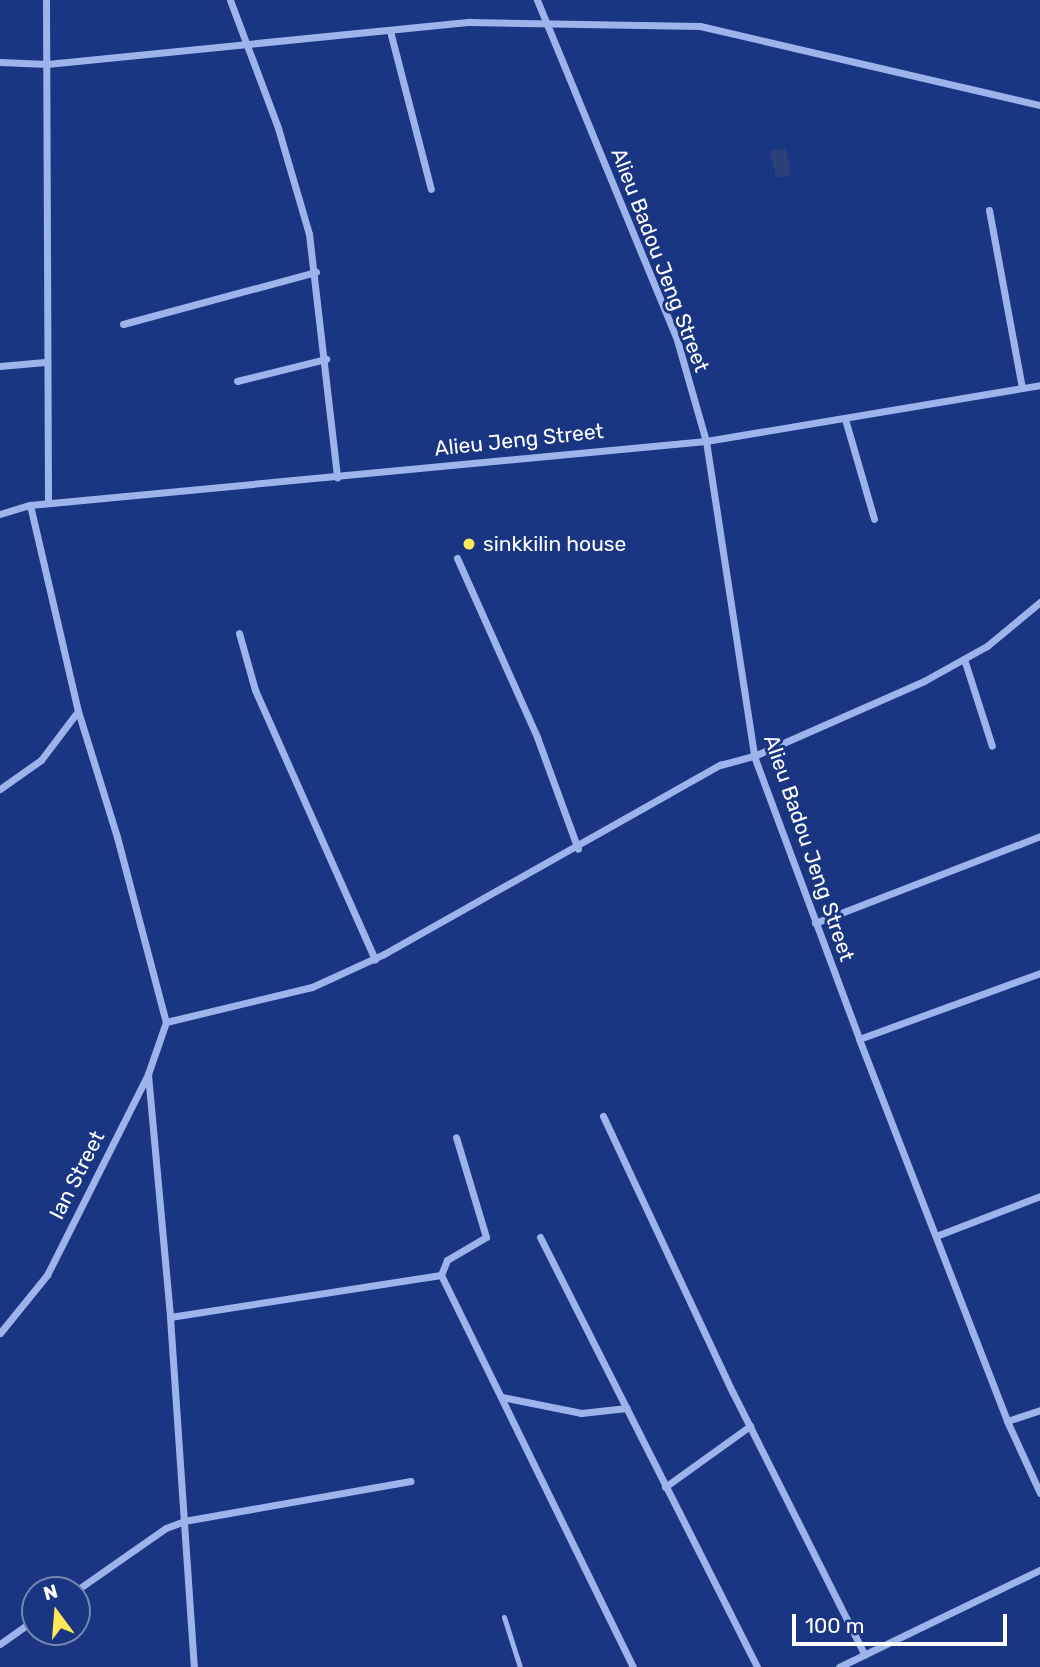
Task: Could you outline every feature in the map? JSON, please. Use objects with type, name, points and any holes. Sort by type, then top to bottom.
[{"type":"street","points":[[46,0],[48,503]]},
{"type":"street","points":[[230,0],[278,128],[316,272],[338,477]]},
{"type":"street","name":"Alieu Badou Jeng Street","points":[[537,0],[677,340],[706,441],[754,756],[859,1039],[1007,1421],[1040,1493]]},
{"type":"street","points":[[0,62],[47,64],[470,22],[700,26],[1040,105]]},
{"type":"street","points":[[390,31],[431,189]]},
{"type":"street","points":[[989,210],[1022,388]]},
{"type":"street","points":[[123,324],[316,272]]},
{"type":"street","points":[[237,381],[326,359]]},
{"type":"street","points":[[0,366],[46,362]]},
{"type":"street","name":"Alieu Jeng Street","points":[[0,514],[48,503],[706,441],[1040,385]]},
{"type":"street","points":[[845,419],[874,519]]},
{"type":"street","points":[[30,505],[78,711],[117,837],[166,1022],[312,988],[375,959],[578,849],[720,765],[754,756],[964,659],[1040,602]]},
{"type":"street","points":[[457,558],[537,737],[578,849]]},
{"type":"street","points":[[239,633],[255,690],[375,959]]},
{"type":"street","points":[[964,659],[992,746]]},
{"type":"street","points":[[0,789],[41,760],[78,711]]},
{"type":"street","points":[[815,923],[1040,836]]},
{"type":"street","points":[[859,1039],[1040,972]]},
{"type":"street","name":"Ian Street","points":[[0,1333],[47,1275],[148,1074],[166,1022]]},
{"type":"street","points":[[148,1074],[170,1317],[194,1667]]},
{"type":"street","points":[[603,1116],[750,1426],[865,1655]]},
{"type":"street","points":[[456,1138],[486,1237],[447,1260],[441,1276],[634,1667]]},
{"type":"street","points":[[936,1236],[1040,1196]]},
{"type":"street","points":[[540,1237],[757,1667]]},
{"type":"street","points":[[170,1317],[441,1276]]},
{"type":"street","points":[[502,1397],[581,1413],[627,1408]]},
{"type":"street","points":[[1007,1421],[1040,1410]]},
{"type":"street","points":[[665,1486],[750,1426]]},
{"type":"street","points":[[91,1580],[166,1528],[184,1521],[410,1481]]},
{"type":"street","points":[[839,1667],[1040,1570]]},
{"type":"street","points":[[0,1644],[21,1629]]},
{"type":"lane","points":[[504,1617],[520,1667]]},
{"type":"water","points":[[786,148],[791,175],[776,178],[770,151]]},
{"type":"place","name":"sinkkilin house","points":[[469,544]]}]
